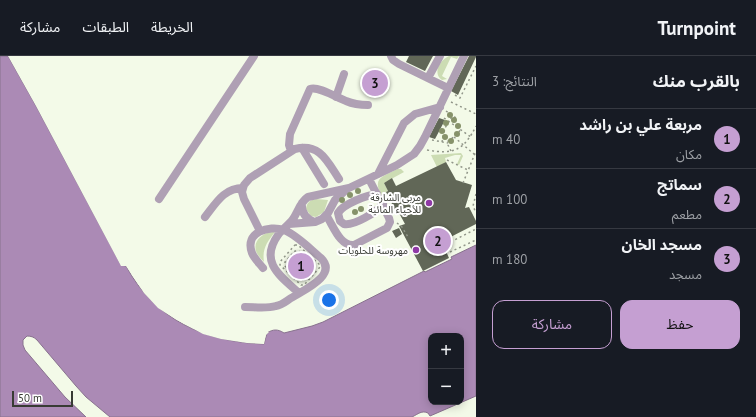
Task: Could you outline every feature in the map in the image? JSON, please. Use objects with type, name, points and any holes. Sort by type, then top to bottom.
[{"type":"lane","points":[[159,199],[254,56]]},
{"type":"lane","points":[[391,56],[393,60],[399,64],[450,91]]},
{"type":"lane","points":[[428,78],[440,56]]},
{"type":"lane","points":[[299,293],[278,273],[271,262],[271,249],[275,241],[289,224],[306,198],[311,195],[349,188],[403,162],[414,154],[442,108],[444,99],[450,91],[464,56]]},
{"type":"lane","points":[[336,97],[344,74]]},
{"type":"lane","points":[[291,151],[290,134],[308,90],[311,88],[315,88],[351,103],[368,105]]},
{"type":"lane","points":[[378,174],[404,123],[415,114],[442,108]]},
{"type":"lane","points":[[302,148],[324,184]]},
{"type":"lane","points":[[260,231],[244,199],[243,188],[250,178],[291,151],[302,148],[316,150],[324,155],[339,179]]},
{"type":"lane","points":[[326,215],[343,242],[349,245],[385,229],[390,220],[369,179]]},
{"type":"lane","points":[[205,217],[226,192],[233,189],[243,188]]},
{"type":"lane","points":[[289,224],[314,222],[322,219],[335,200],[349,188]]},
{"type":"lane","points":[[377,194],[366,196],[343,207],[338,214],[339,219],[344,224],[350,224],[374,212],[383,204]]},
{"type":"lane","points":[[302,203],[302,210],[305,216],[314,222]]},
{"type":"lane","points":[[245,307],[276,306],[283,304],[309,288],[317,281],[325,271],[326,264],[292,234],[283,230],[270,228],[260,231],[254,237],[251,248],[254,256],[263,268]]},
{"type":"path","points":[[450,91],[460,98],[476,66]]},
{"type":"path","points":[[444,99],[476,114]]},
{"type":"path","points":[[442,108],[457,118],[453,124]]},
{"type":"path","points":[[442,142],[443,132],[453,115]]},
{"type":"path","points":[[442,116],[471,137]]},
{"type":"path","points":[[420,146],[431,151],[451,152],[457,150],[464,146],[471,137],[476,126]]},
{"type":"path","points":[[448,143],[460,129]]},
{"type":"path","points":[[425,137],[448,143]]},
{"type":"path","points":[[454,137],[474,155]]},
{"type":"path","points":[[448,143],[451,152]]},
{"type":"path","points":[[463,183],[476,151]]},
{"type":"path","points":[[447,160],[468,170]]},
{"type":"path","points":[[476,194],[473,206],[476,213]]},
{"type":"path","points":[[390,220],[401,225],[408,237]]},
{"type":"path","points":[[433,251],[476,229]]},
{"type":"path","points":[[450,252],[476,240]]},
{"type":"path","points":[[295,245],[298,245],[320,265],[320,268],[304,285],[301,285],[280,265],[280,262],[295,245]]},
{"type":"path","points":[[297,247],[299,251],[314,265],[314,268],[304,280],[301,280],[285,266],[285,262],[297,247]]},
{"type":"path","points":[[297,255],[303,262],[310,266],[302,276],[289,264],[297,255]]},
{"type":"path","points":[[290,256],[293,260]]},
{"type":"path","points":[[303,262],[307,257]]},
{"type":"path","points":[[292,273],[296,270]]},
{"type":"green space","points":[[449,56],[459,56],[457,59],[451,57],[442,76],[447,79],[442,80],[439,77],[437,70],[443,60]]},
{"type":"green space","points":[[461,153],[463,156],[459,165],[457,164],[461,155],[455,155],[445,158],[446,162],[437,167],[431,155]]},
{"type":"green space","points":[[397,169],[401,169],[404,172],[384,183],[388,191],[381,196],[378,181],[383,176]]},
{"type":"green space","points":[[316,199],[328,200],[324,212],[316,217],[311,216],[306,209],[309,202]]},
{"type":"green space","points":[[270,232],[275,232],[266,246],[264,262],[258,255],[255,247],[261,236]]},
{"type":"shaded area","points":[[0,56],[8,56],[121,265],[126,266],[138,285],[152,301],[167,314],[202,333],[222,339],[264,344],[267,333],[273,330],[284,333],[323,322],[424,271],[425,272],[452,259],[451,257],[476,245],[476,396],[464,401],[464,333],[428,333],[428,405],[455,405],[430,416],[428,413],[424,412],[412,417],[110,417],[86,397],[37,340],[27,336],[23,340],[25,350],[65,397],[86,417],[0,417]]},
{"type":"pier","points":[[8,56],[10,56],[37,105],[122,264],[128,265],[146,292],[160,306],[204,332],[222,337],[262,342],[265,332],[269,332],[266,335],[264,344],[221,339],[203,334],[158,308],[144,293],[126,266],[121,266]]},
{"type":"building","points":[[409,56],[433,56],[425,71],[406,62]]},
{"type":"building","points":[[469,56],[476,57],[458,95],[451,91]]},
{"type":"building","points":[[439,118],[445,120],[435,139],[429,137]]},
{"type":"building","name":"مربى الشارقة للأحياء المائية","points":[[446,162],[456,180],[472,185],[465,208],[469,207],[476,224],[431,247],[435,254],[445,249],[449,258],[423,271],[399,226],[405,224],[399,213],[397,214],[386,192],[388,191],[384,183],[392,178],[396,186]]},
{"type":"building","points":[[399,228],[402,234],[396,238],[392,231]]},
{"type":"building","points":[[299,260],[307,267],[303,271],[295,264]]},
{"type":"place","name":"مسجد الخان","points":[[375,83]]},
{"type":"place","name":"مربى الشارقة للأحياء المائية","points":[[429,203]]},
{"type":"place","name":"سماتج","points":[[438,241]]},
{"type":"place","name":"مهروسة للحلويات","points":[[416,250]]},
{"type":"place","name":"مربعة علي بن راشد","points":[[301,266]]}]
